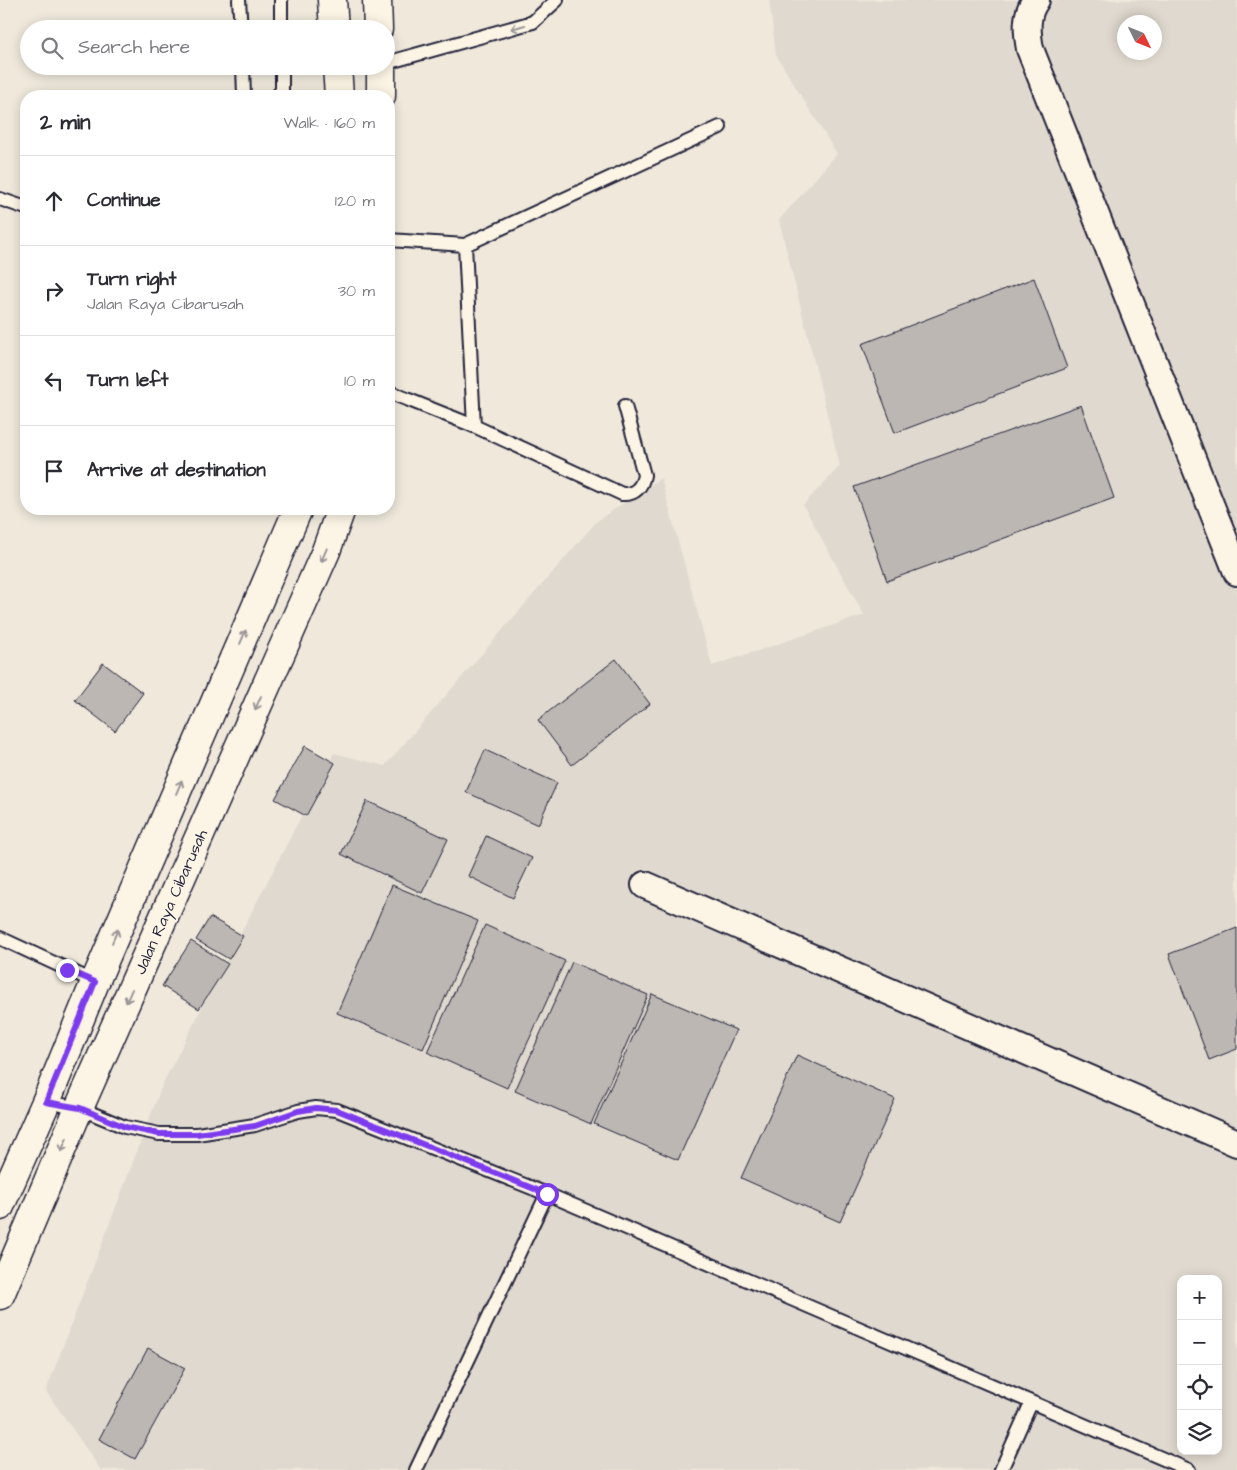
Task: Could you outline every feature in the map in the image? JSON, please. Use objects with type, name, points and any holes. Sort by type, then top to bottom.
[{"type":"main road","points":[[332,0],[333,20]]},
{"type":"main road","points":[[377,0],[378,20]]},
{"type":"main road","points":[[338,75],[339,90]]},
{"type":"main road","points":[[380,75],[381,90]]},
{"type":"main road","points":[[0,1206],[295,515]]},
{"type":"main road","name":"Jalan Raya Cibarusah","points":[[0,1295],[80,1108],[326,551],[339,515]]},
{"type":"street","points":[[1036,0],[1030,8],[1027,33],[1030,48],[1237,572]]},
{"type":"street","points":[[645,885],[1237,1143]]},
{"type":"lane","points":[[239,0],[240,20]]},
{"type":"lane","points":[[281,0],[281,20]]},
{"type":"lane","points":[[395,61],[534,22],[557,0]]},
{"type":"lane","points":[[243,75],[244,90]]},
{"type":"lane","points":[[282,75],[282,90]]},
{"type":"lane","points":[[395,240],[465,245],[720,127]]},
{"type":"lane","points":[[0,200],[20,206]]},
{"type":"lane","points":[[465,245],[474,426]]},
{"type":"lane","points":[[395,394],[474,426],[622,494],[628,494],[638,489],[644,475],[625,406]]},
{"type":"lane","points":[[0,938],[95,982]]},
{"type":"lane","points":[[46,1102],[80,1108],[125,1127],[159,1134],[197,1134],[255,1126],[298,1111],[316,1108],[337,1110],[547,1194],[1189,1470]]},
{"type":"lane","points":[[416,1470],[547,1194]]},
{"type":"lane","points":[[1001,1470],[1031,1403]]},
{"type":"shaded area","points":[[769,0],[1237,0],[1237,1470],[101,1470],[46,1391],[163,1083],[334,753],[385,766],[597,521],[661,478],[712,666],[864,615],[803,505],[840,466],[779,220],[837,154],[776,55]]},
{"type":"building","points":[[1034,278],[1067,368],[895,433],[862,344]]},
{"type":"building","points":[[1081,405],[1114,498],[887,581],[854,487]]},
{"type":"building","points":[[616,659],[650,704],[572,765],[538,720]]},
{"type":"building","points":[[103,663],[143,693],[115,731],[75,700]]},
{"type":"building","points":[[305,746],[335,763],[306,816],[275,799]]},
{"type":"building","points":[[485,750],[557,783],[538,825],[466,792]]},
{"type":"building","points":[[367,801],[448,839],[422,893],[341,854]]},
{"type":"building","points":[[486,836],[532,858],[513,898],[468,876]]},
{"type":"building","points":[[392,885],[478,921],[423,1049],[337,1013]]},
{"type":"building","points":[[210,917],[243,936],[229,959],[196,940]]},
{"type":"building","points":[[485,925],[565,961],[507,1088],[427,1052]]},
{"type":"building","points":[[1237,928],[1237,1049],[1209,1060],[1169,954]]},
{"type":"building","points":[[191,941],[228,964],[199,1009],[162,986]]},
{"type":"building","points":[[572,962],[648,995],[591,1124],[515,1091]]},
{"type":"building","points":[[652,994],[736,1030],[678,1160],[594,1124]]},
{"type":"building","points":[[797,1055],[895,1099],[840,1222],[741,1178]]},
{"type":"building","points":[[148,1348],[185,1368],[135,1459],[99,1439]]},
{"type":"route","points":[[67,970],[95,982],[46,1102],[80,1108],[125,1127],[159,1134],[197,1134],[255,1126],[298,1111],[316,1108],[337,1110],[547,1194]]}]
